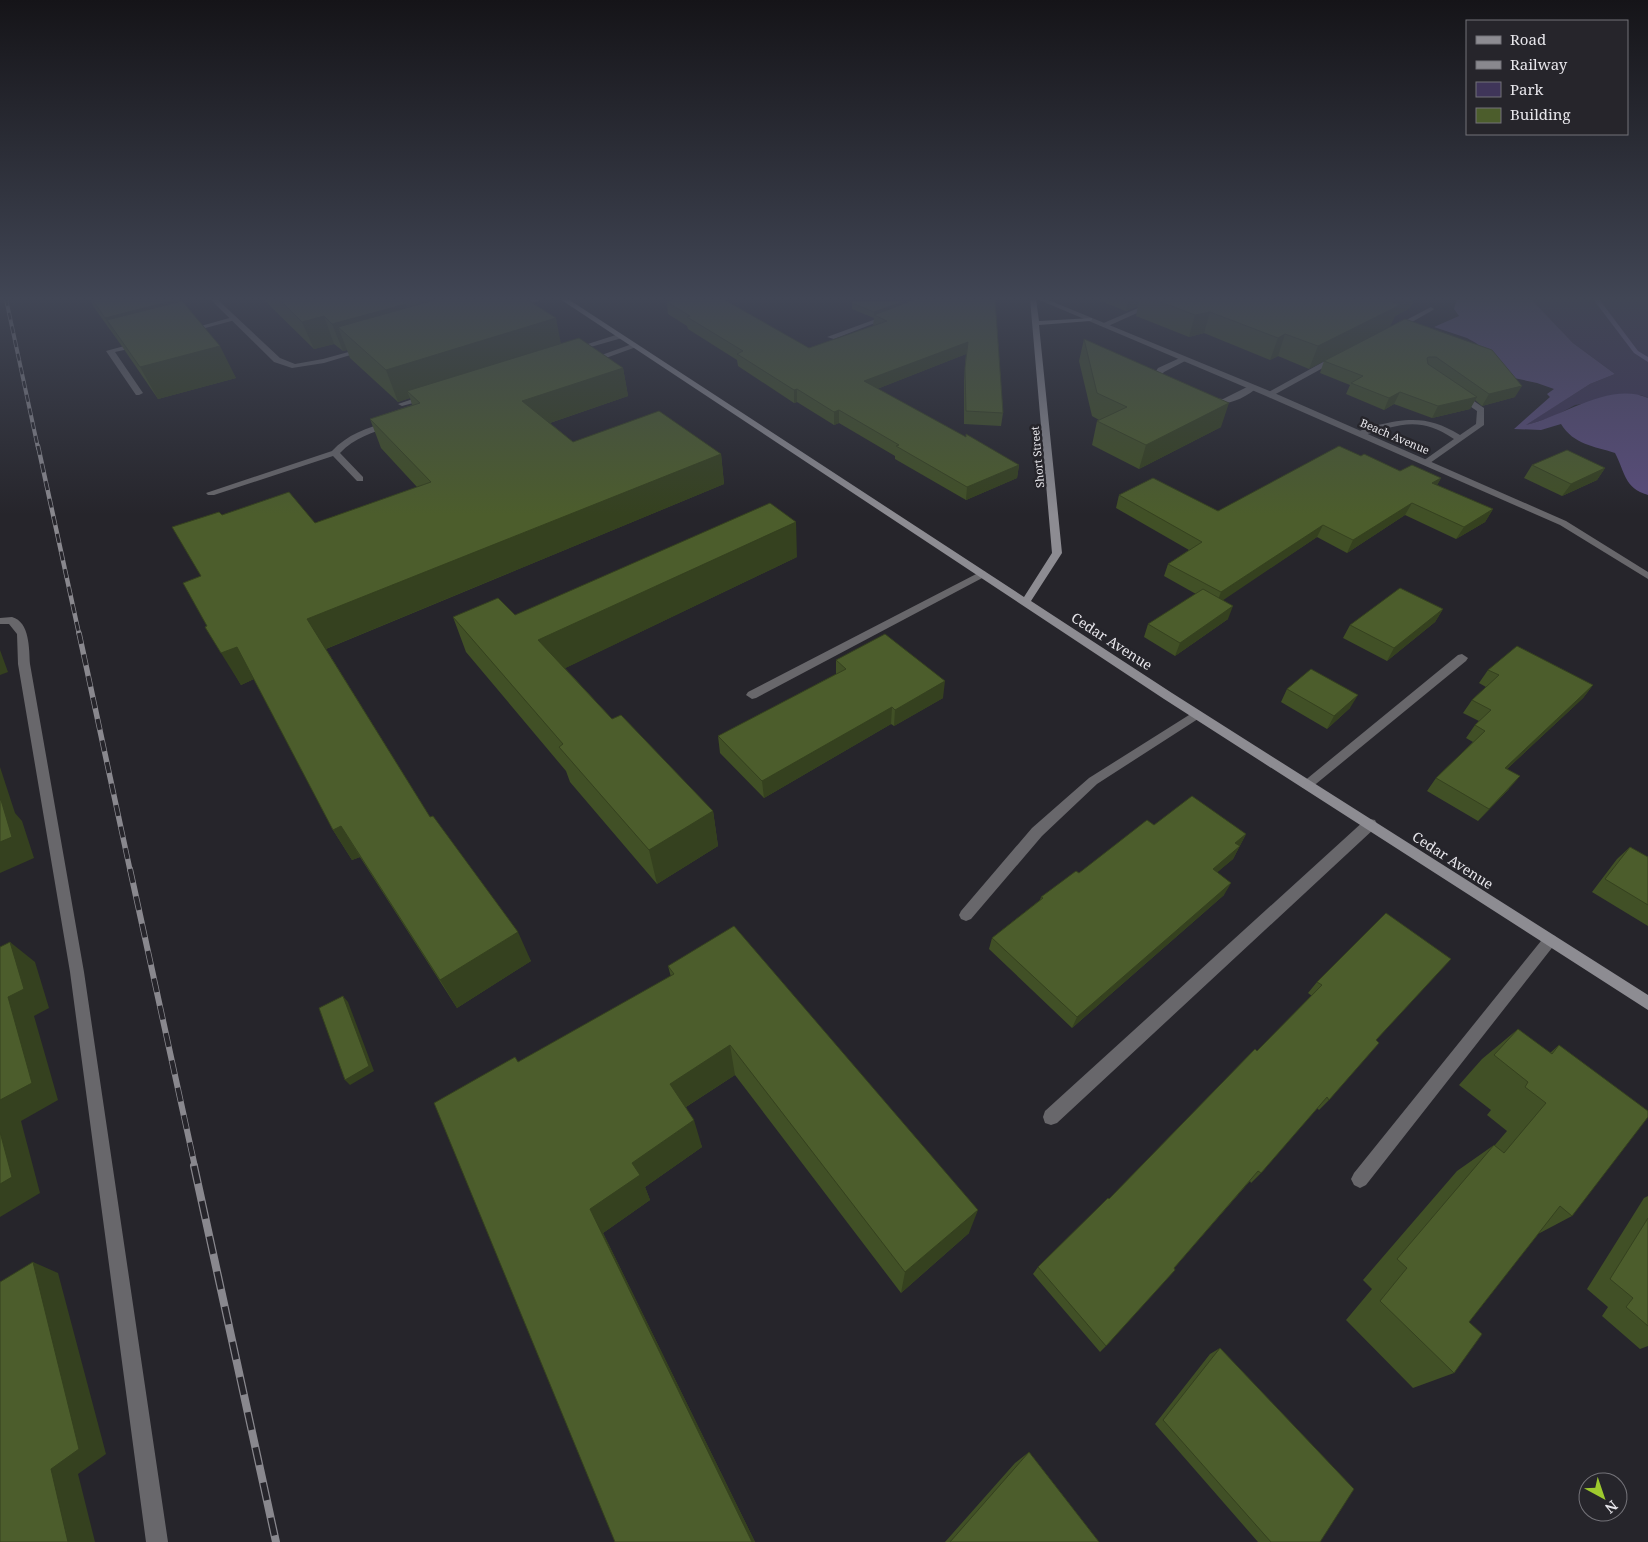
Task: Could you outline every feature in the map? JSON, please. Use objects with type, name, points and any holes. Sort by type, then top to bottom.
[{"type":"street","points":[[124,371],[139,393]]},
{"type":"street","name":"Cedar Avenue","points":[[673,371],[1025,603],[1648,1003]]},
{"type":"street","name":"Short Street","points":[[1025,603],[1057,553],[1040,371]]},
{"type":"street","points":[[1160,371],[1157,376],[1174,384]]},
{"type":"street","name":"Beach Avenue","points":[[1214,371],[1426,461],[1563,523],[1648,576]]},
{"type":"street","points":[[1269,394],[1312,371]]},
{"type":"street","points":[[1199,395],[1216,402],[1224,402],[1254,387]]},
{"type":"street","points":[[1426,461],[1480,425],[1481,410],[1450,389]]},
{"type":"street","points":[[402,404],[430,395]]},
{"type":"street","points":[[211,493],[335,452],[362,433],[400,421]]},
{"type":"street","points":[[1361,434],[1380,427],[1425,422],[1438,426],[1460,439]]},
{"type":"street","points":[[335,452],[360,479]]},
{"type":"street","points":[[752,695],[982,574]]},
{"type":"street","points":[[0,621],[12,620],[22,634],[24,664],[77,972],[157,1542]]},
{"type":"street","points":[[1307,785],[1462,658]]},
{"type":"street","points":[[966,915],[1037,832],[1093,781],[1197,714]]},
{"type":"street","points":[[1052,1118],[1370,824]]},
{"type":"street","points":[[1360,1179],[1550,940]]},
{"type":"green space","points":[[1611,371],[1648,371],[1648,398],[1641,395],[1575,405],[1555,416],[1524,426],[1590,384],[1615,374]]},
{"type":"shaded area","points":[[1506,371],[1611,371],[1615,374],[1590,384],[1526,425],[1602,397],[1633,394],[1648,398],[1648,495],[1640,492],[1630,484],[1615,453],[1578,441],[1561,424],[1541,430],[1514,429],[1550,397],[1547,394],[1554,389],[1514,378]]},
{"type":"building","points":[[472,371],[614,371],[522,401],[573,442],[659,411],[721,454],[307,619],[430,817],[433,816],[518,932],[440,980],[341,826],[333,830],[237,647],[221,653],[205,627],[207,626],[183,583],[201,576],[172,527],[219,512],[222,515],[289,492],[315,523],[431,482],[370,419],[420,403],[407,391]]},
{"type":"building","points":[[764,371],[891,371],[864,381],[966,437],[966,434],[1019,465],[967,487],[839,410],[834,412],[797,389],[794,390]]},
{"type":"building","points":[[965,371],[1000,371],[1003,413],[966,411]]},
{"type":"building","points":[[1092,371],[1156,371],[1229,403],[1146,445],[1097,421],[1127,407],[1097,393]]},
{"type":"building","points":[[1350,371],[1438,371],[1477,397],[1438,406],[1400,392],[1389,398],[1351,383],[1363,376]]},
{"type":"building","points":[[1456,371],[1509,371],[1522,386],[1489,394]]},
{"type":"building","points":[[1339,446],[1361,456],[1364,454],[1400,471],[1412,465],[1441,478],[1432,483],[1493,509],[1464,527],[1412,503],[1353,540],[1323,525],[1221,592],[1168,564],[1202,542],[1119,495],[1153,478],[1218,511]]},
{"type":"building","points":[[1567,450],[1605,468],[1571,484],[1532,465]]},
{"type":"building","points":[[770,503],[796,522],[538,640],[612,719],[621,715],[713,811],[649,850],[559,747],[563,744],[453,617],[498,598],[515,615]]},
{"type":"building","points":[[1400,588],[1443,609],[1394,648],[1350,625]]},
{"type":"building","points":[[1203,589],[1233,606],[1180,643],[1148,624]]},
{"type":"building","points":[[885,634],[945,681],[895,710],[892,707],[762,781],[718,736],[846,669],[836,660]]},
{"type":"building","points":[[1517,646],[1593,685],[1505,768],[1520,776],[1489,809],[1436,778],[1485,731],[1475,725],[1491,710],[1472,700],[1499,675],[1488,670]]},
{"type":"building","points":[[1311,669],[1358,695],[1334,716],[1287,689]]},
{"type":"building","points":[[1192,796],[1246,834],[1235,843],[1240,846],[1213,869],[1231,883],[1077,1017],[992,938],[1043,898],[1041,897],[1076,871],[1079,873],[1147,820],[1154,825]]},
{"type":"building","points":[[0,800],[12,837],[0,842]]},
{"type":"building","points":[[1630,847],[1648,857],[1648,905],[1605,879]]},
{"type":"building","points":[[1386,913],[1451,959],[1376,1040],[1379,1043],[1329,1100],[1327,1097],[1261,1173],[1258,1171],[1174,1268],[1175,1270],[1106,1346],[1038,1267],[1109,1199],[1255,1049],[1257,1051],[1322,985],[1317,982]]},
{"type":"building","points":[[734,926],[978,1210],[905,1272],[730,1045],[670,1084],[694,1120],[632,1163],[640,1175],[590,1209],[752,1542],[615,1542],[434,1103],[515,1057],[518,1062],[674,974],[668,966]]},
{"type":"building","points":[[10,942],[24,989],[8,997],[32,1083],[0,1100],[0,947]]},
{"type":"building","points":[[343,996],[369,1066],[345,1080],[319,1008]]},
{"type":"building","points":[[1518,1029],[1552,1054],[1559,1045],[1648,1111],[1648,1117],[1572,1216],[1560,1206],[1469,1322],[1482,1334],[1454,1373],[1380,1301],[1407,1268],[1397,1259],[1494,1145],[1504,1153],[1546,1103],[1525,1087],[1528,1082],[1494,1055]]},
{"type":"building","points":[[0,1132],[12,1177],[0,1184]]},
{"type":"building","points":[[1648,1218],[1648,1326],[1626,1307],[1633,1298],[1610,1279]]},
{"type":"building","points":[[33,1262],[79,1449],[51,1469],[68,1542],[0,1542],[0,1282]]},
{"type":"building","points":[[1220,1348],[1354,1489],[1320,1542],[1271,1542],[1163,1420]]},
{"type":"building","points":[[1029,1452],[1099,1542],[950,1542]]},
{"type":"railway","points":[[21,371],[38,448]]},
{"type":"railway","points":[[38,446],[79,634]]},
{"type":"railway","points":[[79,633],[130,870]]},
{"type":"railway","points":[[130,869],[195,1167]]},
{"type":"railway","points":[[194,1166],[276,1542]]}]
